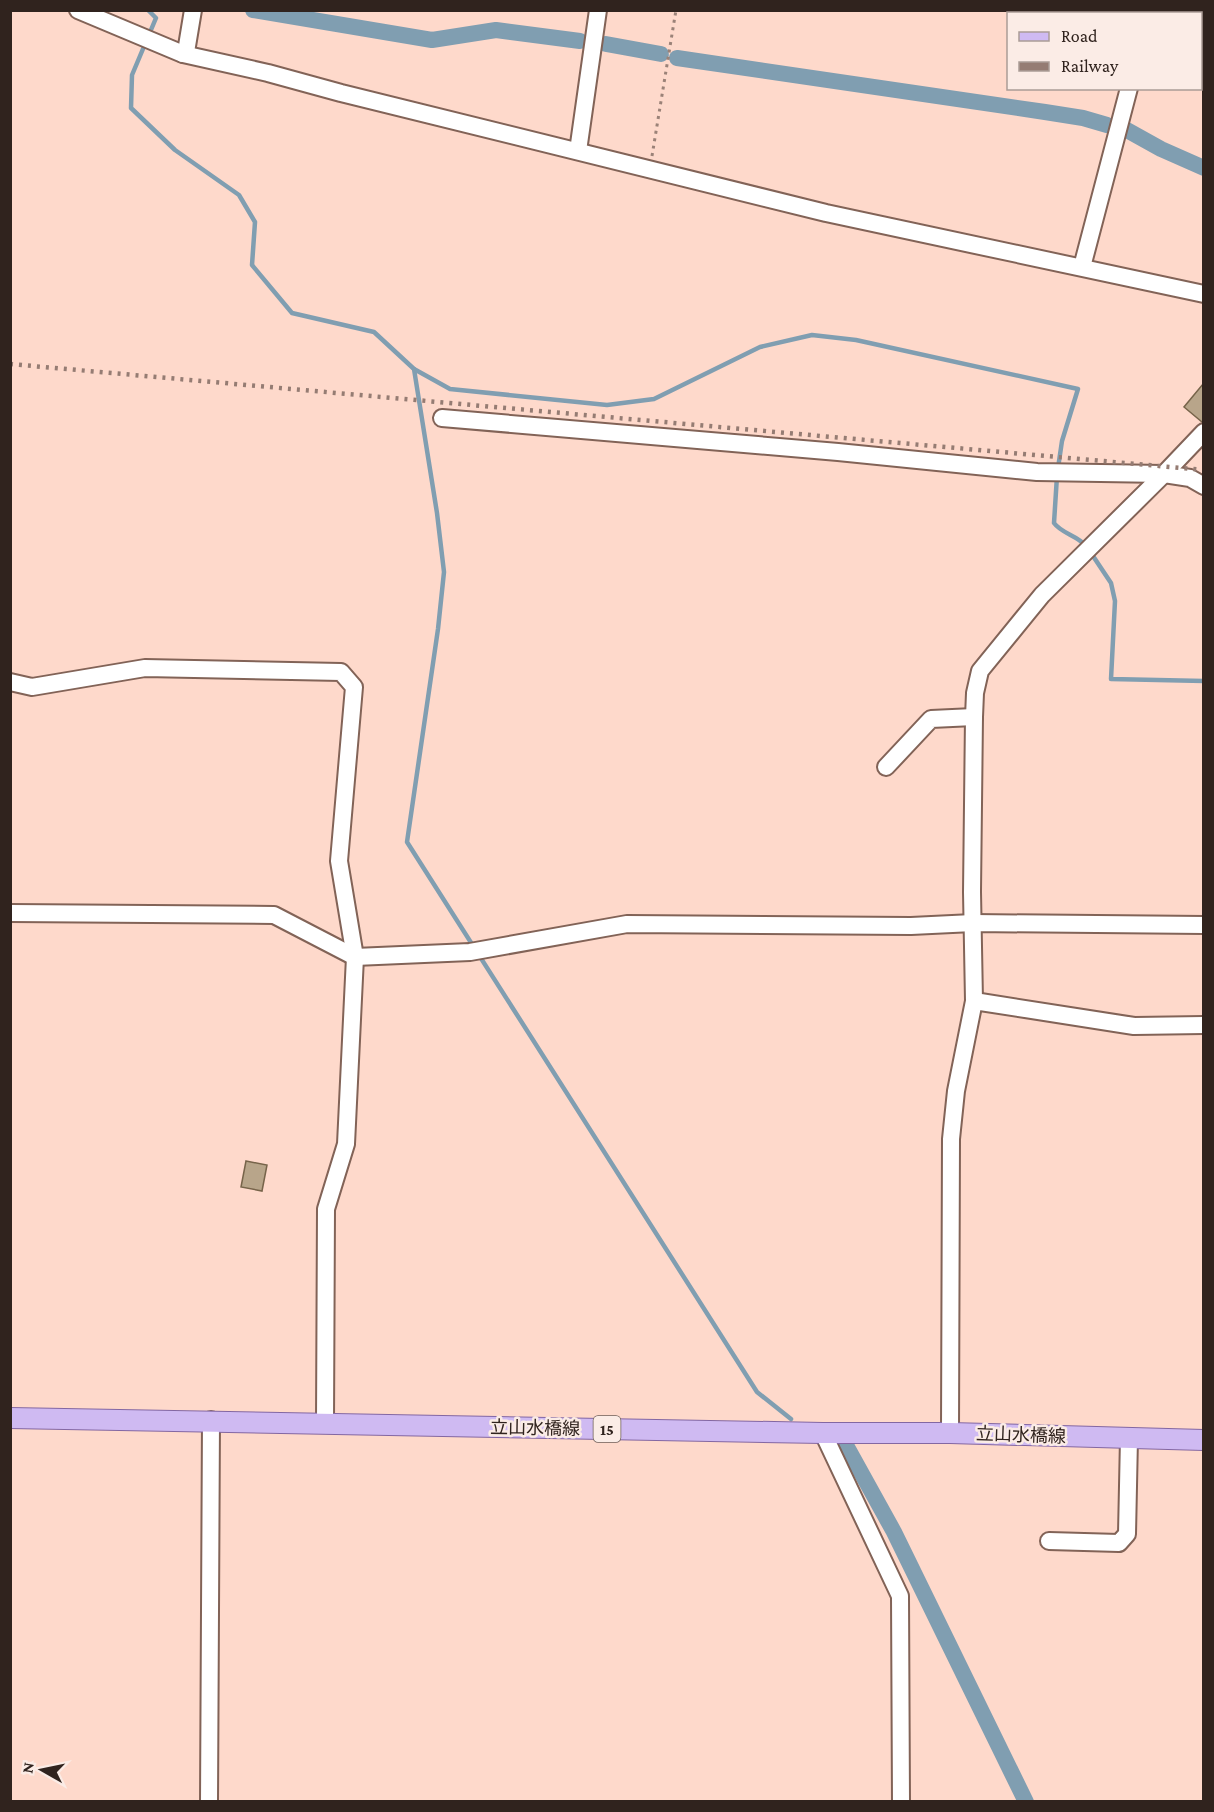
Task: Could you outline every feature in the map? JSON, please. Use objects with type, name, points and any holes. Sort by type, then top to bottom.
[{"type":"main road","name":"立山水橋線","points":[[10,1418],[325,1422],[823,1433],[950,1433],[1203,1440]]},
{"type":"street","points":[[78,10],[183,54],[268,73],[826,213],[1203,295]]},
{"type":"street","points":[[183,54],[186,52],[193,10]]},
{"type":"street","points":[[578,151],[598,10]]},
{"type":"street","points":[[1082,267],[1128,90]]},
{"type":"street","points":[[442,418],[838,452],[1037,472],[1164,474],[1190,478],[1203,486]]},
{"type":"street","points":[[950,1433],[951,1139],[956,1091],[974,1001],[974,717],[975,693],[980,671],[1042,596],[1203,432]]},
{"type":"street","points":[[10,682],[32,687],[145,668],[341,672],[354,687],[339,861],[355,957],[346,1144],[326,1209],[325,1422]]},
{"type":"street","points":[[886,767],[931,719],[974,717]]},
{"type":"street","points":[[10,913],[274,915],[355,957],[470,952],[627,924],[1203,925]]},
{"type":"street","points":[[974,1001],[1134,1026],[1203,1024]]},
{"type":"street","points":[[209,1802],[211,1420]]},
{"type":"street","points":[[823,1433],[900,1596],[901,1802]]},
{"type":"street","points":[[1049,1541],[1119,1543],[1127,1534],[1129,1438]]},
{"type":"path","points":[[650,169],[676,10]]},
{"type":"building","points":[[1203,384],[1203,422],[1202,422],[1184,407]]},
{"type":"building","points":[[246,1161],[267,1165],[262,1191],[241,1187]]},
{"type":"waterway","points":[[148,10],[156,18],[132,75],[131,108],[175,150],[239,195],[255,222],[252,265],[292,313],[374,332],[414,369],[444,572],[407,842],[757,1392],[791,1419]]},
{"type":"waterway","points":[[253,10],[432,40],[496,30],[580,41]]},
{"type":"waterway","points":[[606,44],[661,54]]},
{"type":"waterway","points":[[677,58],[1045,112],[1083,118],[1107,125]]},
{"type":"waterway","points":[[1125,129],[1161,149],[1204,168]]},
{"type":"waterway","points":[[414,369],[450,389],[607,405],[654,399],[760,347],[812,335],[856,340],[1078,389],[1062,441],[1058,468]]},
{"type":"waterway","points":[[1057,476],[1054,523],[1086,546]]},
{"type":"waterway","points":[[1091,553],[1111,583],[1115,601],[1111,679],[1204,681]]},
{"type":"waterway","points":[[839,1443],[847,1447],[894,1532],[1026,1802]]},
{"type":"railway","points":[[10,364],[1204,470]]}]
